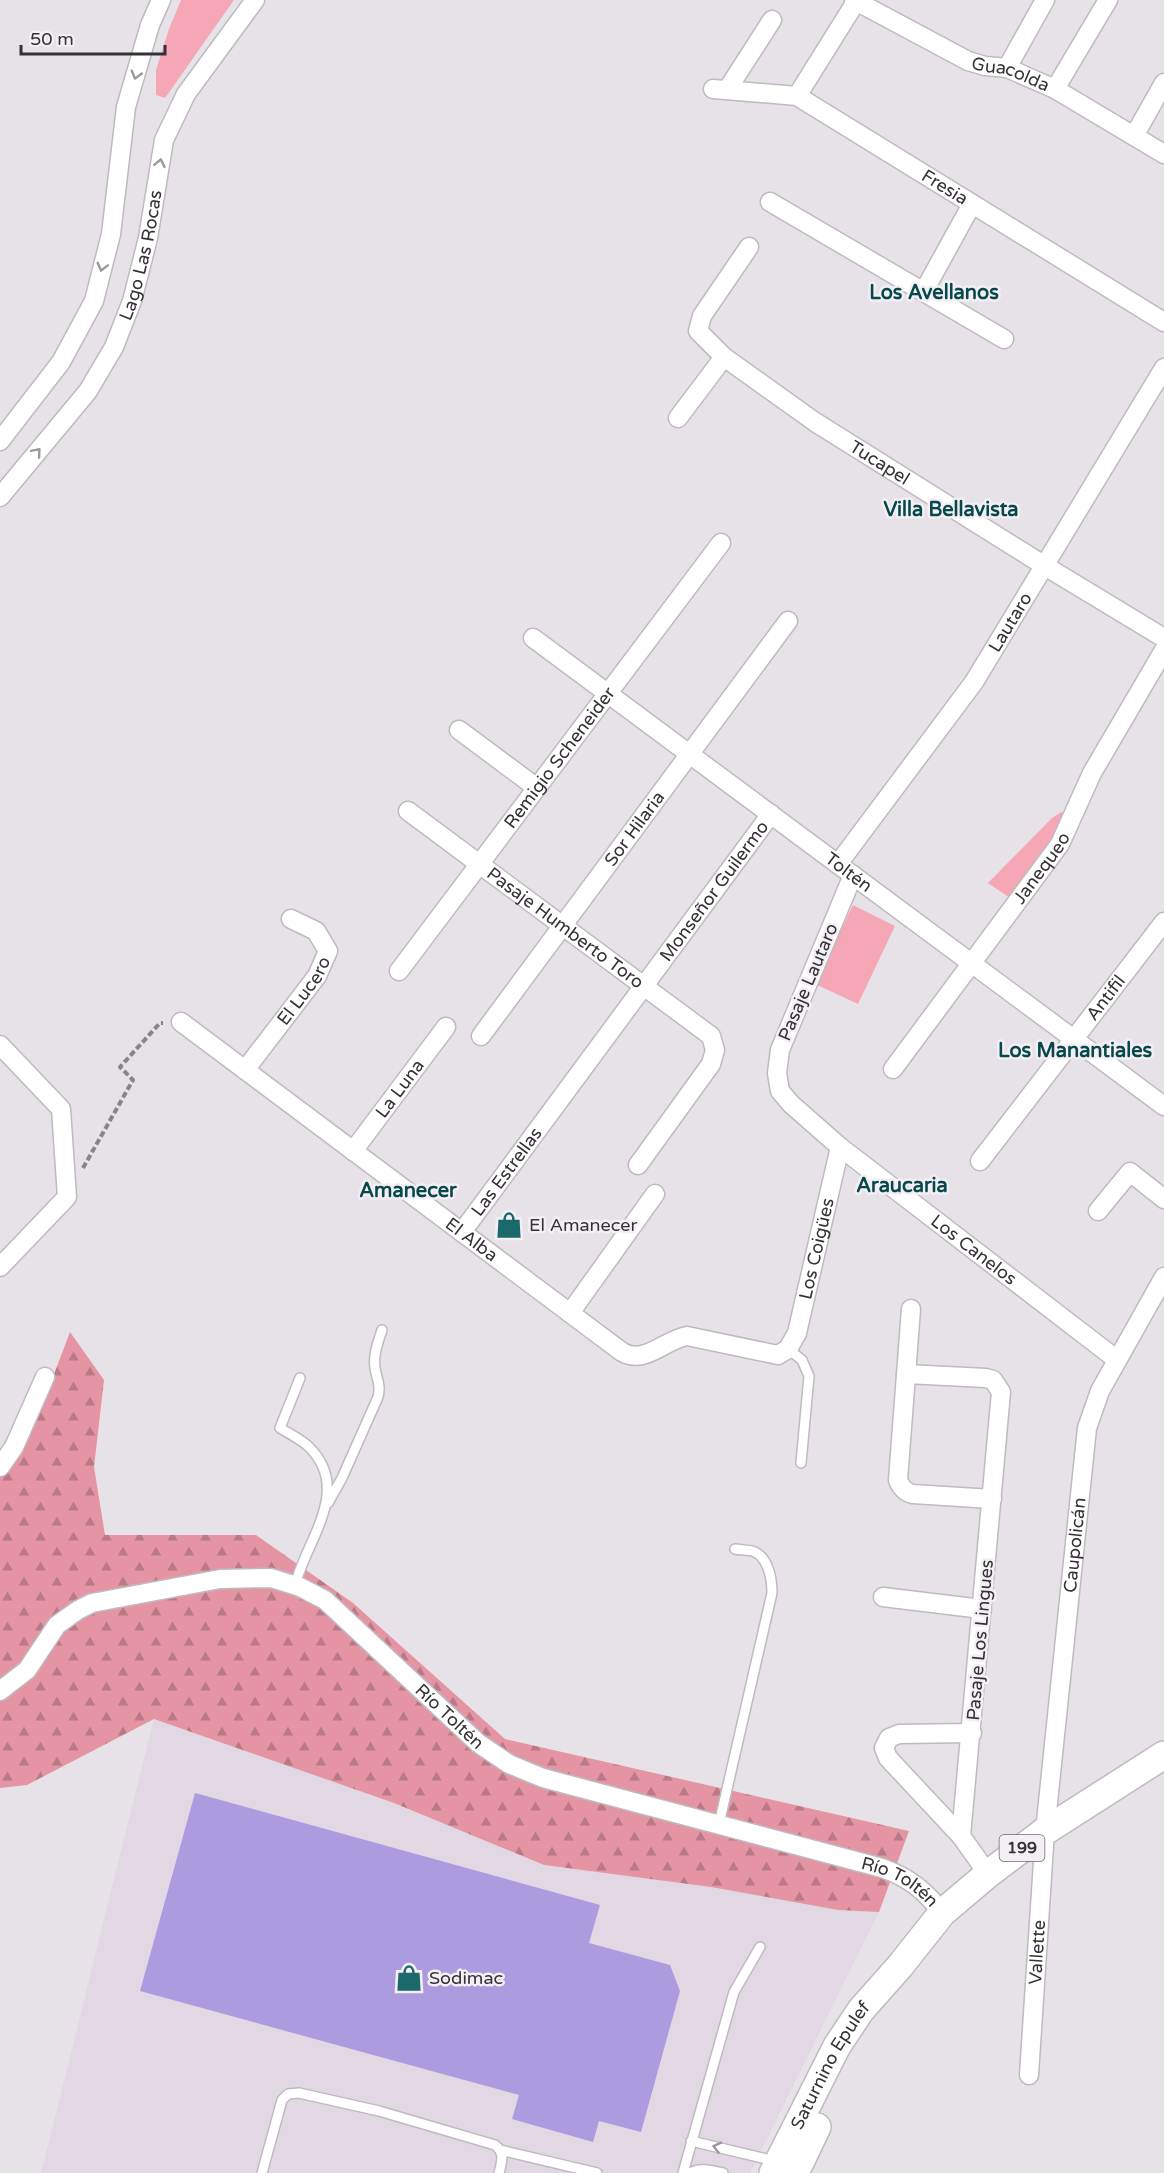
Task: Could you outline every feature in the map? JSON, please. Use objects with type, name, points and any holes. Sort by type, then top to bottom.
[{"type":"main road","name":"Saturnino Epulef","points":[[786,2169],[837,2046],[861,2010],[942,1913],[988,1874],[1045,1831],[1162,1761]]},
{"type":"street","name":"Lago Las Rocas","points":[[0,441],[61,362],[94,301],[111,234],[126,107],[150,25],[161,0]]},
{"type":"street","name":"Lago Las Rocas","points":[[0,497],[88,391],[114,347],[132,301],[148,237],[164,140],[186,94],[255,0]]},
{"type":"street","points":[[1007,68],[1045,0]]},
{"type":"street","points":[[1055,89],[1108,0]]},
{"type":"street","points":[[797,96],[856,1]]},
{"type":"street","name":"Guacolda","points":[[856,1],[968,61],[985,66],[1007,68],[1055,89],[1164,154]]},
{"type":"street","name":"Fresia","points":[[772,20],[720,90],[797,96],[1164,322]]},
{"type":"street","points":[[1134,136],[1164,82]]},
{"type":"street","points":[[770,202],[1004,339]]},
{"type":"street","points":[[924,291],[972,204]]},
{"type":"street","name":"Tucapel","points":[[748,247],[702,316],[698,331],[724,357],[815,422],[1164,638]]},
{"type":"street","points":[[678,418],[724,357]]},
{"type":"street","name":"Lautaro","points":[[845,870],[974,682],[1164,368]]},
{"type":"street","name":"Remigio Scheneider","points":[[399,971],[721,543]]},
{"type":"street","name":"Sor Hilaria","points":[[481,1036],[788,621]]},
{"type":"street","name":"Toltén","points":[[533,638],[1164,1106]]},
{"type":"street","name":"Janequeo","points":[[893,1069],[1060,844],[1092,773],[1164,650]]},
{"type":"street","points":[[459,730],[537,788]]},
{"type":"street","name":"Pasaje Humberto Toro","points":[[408,811],[711,1036],[715,1050],[711,1064],[638,1165]]},
{"type":"street","name":"Monseñor Guilermo","points":[[551,1111],[771,814]]},
{"type":"street","name":"Pasaje Lautaro","points":[[780,1091],[777,1073],[780,1050],[845,870]]},
{"type":"street","name":"El Lucero","points":[[245,1070],[317,976],[328,951],[316,931],[291,919]]},
{"type":"street","name":"Antifil","points":[[980,1161],[1164,922]]},
{"type":"street","name":"El Alba","points":[[181,1022],[622,1352],[633,1357],[647,1354],[676,1338],[687,1336],[778,1355],[788,1349]]},
{"type":"street","name":"La Luna","points":[[353,1151],[446,1027]]},
{"type":"street","points":[[0,1045],[62,1109],[67,1197],[0,1268]]},
{"type":"street","name":"Los Canelos","points":[[780,1091],[791,1104],[840,1147],[1116,1359]]},
{"type":"street","name":"Las Estrellas","points":[[462,1232],[551,1111]]},
{"type":"street","name":"Los Coigües","points":[[788,1349],[797,1333],[840,1147]]},
{"type":"street","points":[[1098,1211],[1130,1172],[1164,1199]]},
{"type":"street","points":[[570,1313],[655,1194]]},
{"type":"street","name":"Caupolicán","points":[[1045,1831],[1087,1428],[1100,1391],[1116,1359],[1164,1277]]},
{"type":"street","points":[[911,1309],[898,1480],[900,1486],[903,1490],[913,1494],[992,1499]]},
{"type":"street","name":"Pasaje Los Lingues","points":[[906,1374],[986,1378],[998,1385],[1002,1398],[962,1836]]},
{"type":"street","points":[[0,1467],[14,1447],[45,1377]]},
{"type":"street","name":"Río Toltén","points":[[0,1691],[27,1670],[57,1625],[92,1603],[220,1579],[271,1578],[314,1593],[336,1609],[478,1743],[509,1764],[543,1778],[895,1873],[918,1886],[942,1913]]},
{"type":"street","points":[[883,1597],[982,1609]]},
{"type":"street","points":[[972,1733],[899,1734],[889,1738],[884,1748],[888,1758],[962,1836],[988,1874]]},
{"type":"street","name":"Vallette","points":[[1029,2074],[1045,1831]]},
{"type":"lane","points":[[324,1509],[342,1478],[378,1396],[380,1386],[375,1360],[382,1330]]},
{"type":"lane","points":[[788,1349],[802,1360],[809,1376],[801,1463]]},
{"type":"lane","points":[[294,1585],[298,1571],[322,1520],[327,1481],[318,1457],[307,1445],[280,1428],[300,1378]]},
{"type":"lane","points":[[719,1824],[772,1593],[770,1575],[762,1558],[755,1552],[735,1550]]},
{"type":"lane","points":[[683,2173],[734,1992],[759,1947]]},
{"type":"lane","points":[[262,2173],[282,2100],[288,2094],[299,2093],[423,2124],[495,2145],[503,2158],[499,2173]]},
{"type":"lane","points":[[691,2141],[786,2169]]},
{"type":"lane","points":[[500,2150],[597,2173]]},
{"type":"lane","points":[[690,2173],[707,2170],[723,2173]]},
{"type":"path","points":[[67,1197],[133,1080],[120,1067],[160,1023]]},
{"type":"shaded area","points":[[181,0],[234,0],[165,98],[156,95],[156,70]]},
{"type":"shaded area","points":[[1061,812],[1068,814],[1061,831],[1010,898],[988,883],[1052,818]]},
{"type":"shaded area","points":[[853,905],[895,926],[858,1004],[815,984]]},
{"type":"shaded area","points":[[154,1719],[394,1803],[544,1865],[711,1887],[838,1910],[879,1912],[750,2173],[41,2173]]},
{"type":"green space","points":[[70,1332],[104,1380],[94,1467],[105,1535],[256,1535],[353,1603],[505,1739],[909,1831],[879,1912],[838,1910],[711,1887],[544,1865],[394,1803],[154,1719],[27,1785],[0,1788],[0,1461],[51,1382]]},
{"type":"building","name":"Sodimac","points":[[195,1793],[600,1905],[589,1943],[670,1965],[680,1991],[641,2132],[599,2121],[593,2142],[512,2119],[519,2095],[140,1991]]},
{"type":"place","name":"El Amanecer","points":[[509,1225]]},
{"type":"place","name":"Sodimac","points":[[409,1978]]},
{"type":"district","name":"Los Avellanos","points":[[934,293]]},
{"type":"district","name":"Villa Bellavista","points":[[951,510]]},
{"type":"district","name":"Los Manantiales","points":[[1075,1051]]},
{"type":"district","name":"Araucaria","points":[[902,1186]]},
{"type":"district","name":"Amanecer","points":[[408,1191]]}]
